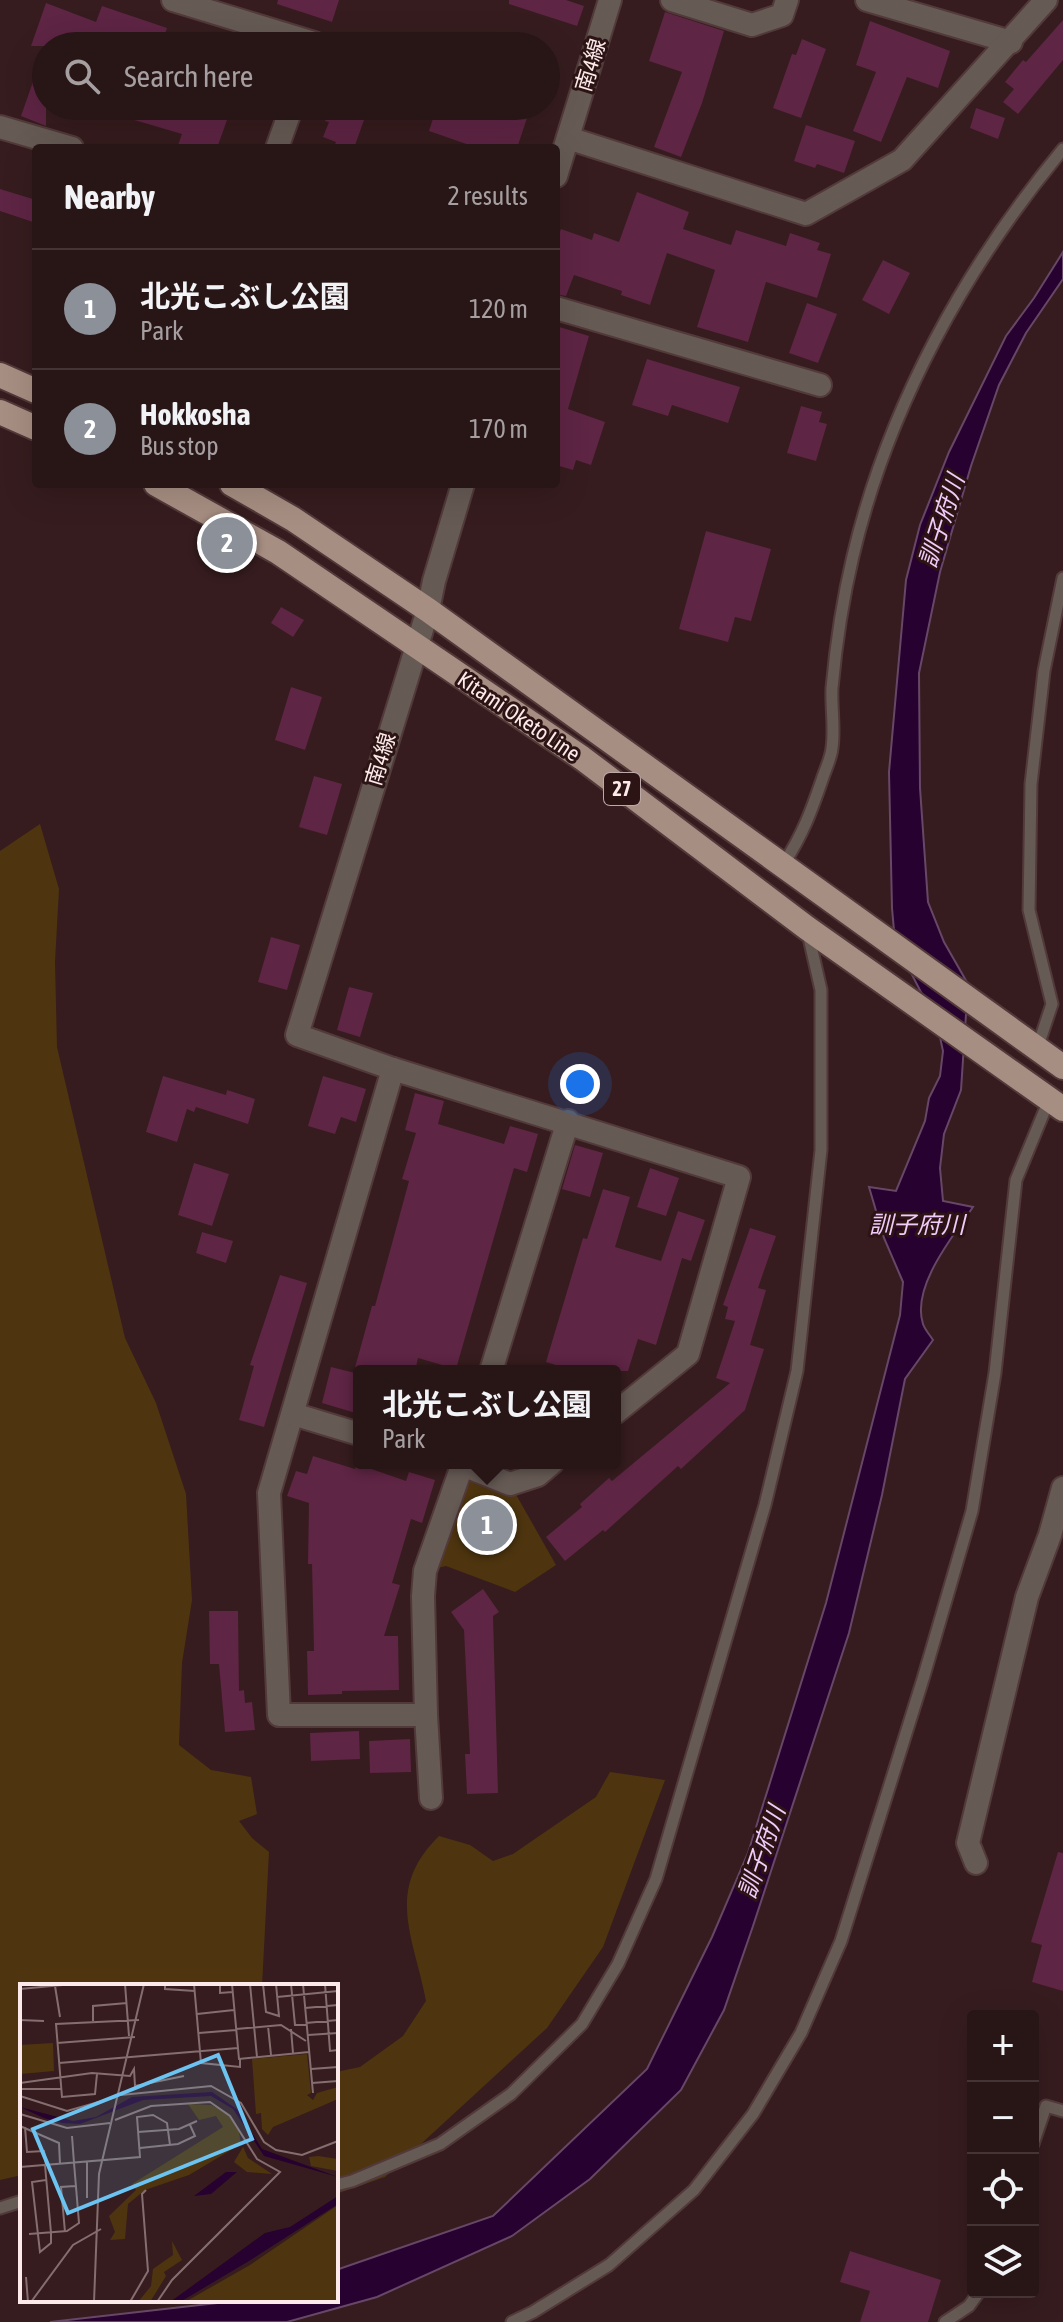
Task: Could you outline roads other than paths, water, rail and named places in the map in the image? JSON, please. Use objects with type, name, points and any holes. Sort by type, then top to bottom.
[{"type":"main road","points":[[0,375],[32,389]]},
{"type":"main road","points":[[0,412],[32,426]]},
{"type":"main road","name":"Kitami Oketo Line","points":[[163,488],[278,552],[582,758],[815,934],[1047,1098]]},
{"type":"main road","name":"Kitami Oketo Line","points":[[239,488],[293,519],[428,610],[1063,1067]]},
{"type":"street","points":[[173,0],[278,32]]},
{"type":"street","name":"南4線","points":[[560,163],[610,0]]},
{"type":"street","points":[[672,0],[752,25],[782,15],[787,0]]},
{"type":"street","points":[[867,0],[1011,42]]},
{"type":"street","points":[[568,138],[806,214],[902,160],[1046,0]]},
{"type":"street","points":[[278,144],[287,120]]},
{"type":"street","points":[[0,127],[58,144]]},
{"type":"street","points":[[560,309],[820,385]]},
{"type":"street","name":"南4線","points":[[393,1069],[297,1035],[428,610],[462,488]]},
{"type":"street","points":[[426,1715],[279,1715],[269,1493],[393,1069],[568,1121],[739,1177],[688,1354],[621,1408]]},
{"type":"street","points":[[493,1365],[568,1121]]},
{"type":"street","points":[[293,1414],[353,1432]]},
{"type":"street","points":[[431,1798],[426,1715],[425,1571],[459,1469]]},
{"type":"street","points":[[475,1469],[510,1484],[538,1475],[545,1469]]},
{"type":"street","points":[[976,1863],[968,1843],[1027,1597],[1063,1488]]},
{"type":"lane","points":[[783,867],[804,833],[832,750],[832,688],[842,621],[853,557],[872,489],[921,369],[963,290],[1020,201],[1063,149]]},
{"type":"lane","points":[[1032,1046],[1052,1004],[1029,910],[1031,784],[1044,671],[1063,578]]},
{"type":"lane","points":[[338,2184],[440,2144],[511,2094],[582,2024],[618,1964],[656,1879],[765,1505],[797,1371],[821,1150],[821,990],[815,934]]},
{"type":"lane","points":[[512,2322],[609,2265],[694,2190],[753,2114],[801,2033],[841,1941],[972,1511],[995,1373],[1016,1180],[1047,1098]]},
{"type":"lane","points":[[1039,2126],[1046,2106],[1063,2111]]},
{"type":"lane","points":[[0,2208],[20,2202]]},
{"type":"lane","points":[[945,2322],[969,2306],[975,2298]]},
{"type":"water","name":"訓子府川","points":[[1063,252],[1063,279],[1026,333],[999,385],[971,466],[940,572],[919,673],[920,788],[928,902],[944,942],[968,984],[961,1090],[944,1134],[940,1168],[943,1201],[973,1207],[936,1262],[923,1294],[923,1324],[933,1340],[905,1379],[882,1495],[849,1633],[724,2010],[681,2090],[590,2179],[512,2236],[377,2297],[287,2322],[50,2322],[226,2302],[338,2302],[338,2269],[493,2216],[647,2069],[712,1937],[748,1853],[826,1603],[900,1315],[903,1282],[884,1238],[869,1187],[896,1191],[925,1121],[929,1098],[940,1076],[943,1051],[937,1023],[895,942],[892,908],[889,772],[906,580],[920,525],[949,452],[1006,336]]},
{"type":"place","name":"Hokkosha","points":[[227,543]]},
{"type":"place","name":"北光こぶし公園","points":[[487,1525]]}]
